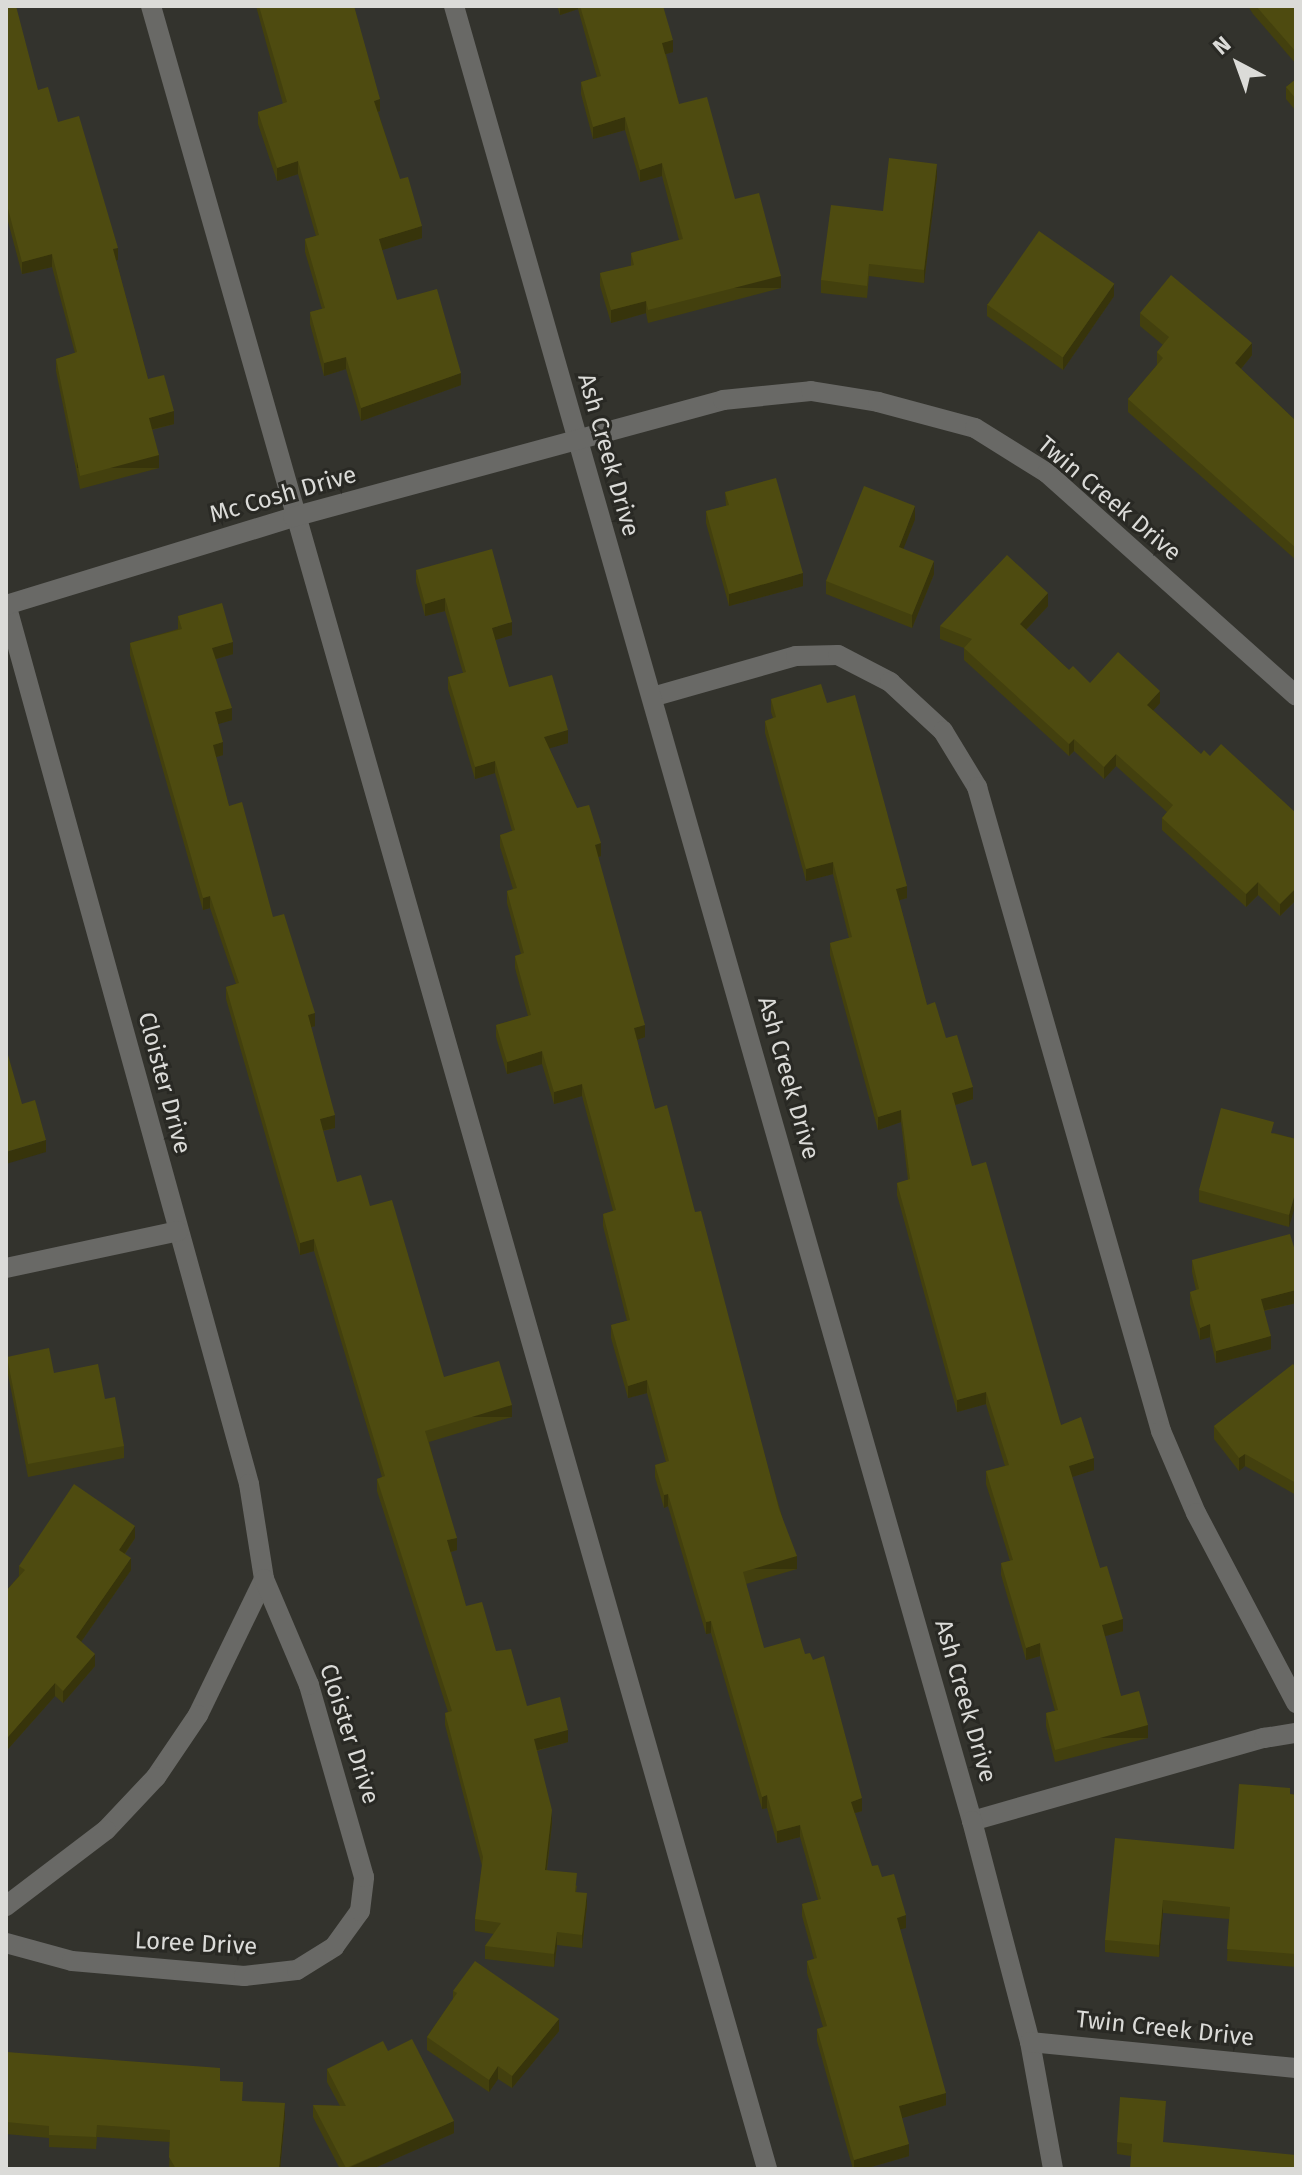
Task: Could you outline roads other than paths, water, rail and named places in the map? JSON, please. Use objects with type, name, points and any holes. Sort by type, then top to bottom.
[{"type":"street","points":[[151,6],[293,517],[767,2169]]},
{"type":"street","name":"Ash Creek Drive","points":[[454,6],[972,1821],[1030,2042],[1053,2169]]},
{"type":"street","name":"Twin Creek Drive","points":[[576,441],[723,400],[811,391],[878,402],[975,428],[1047,473],[1296,696]]},
{"type":"street","name":"Mc Cosh Drive","points":[[6,605],[293,517],[576,441]]},
{"type":"street","name":"Cloister Drive","points":[[6,605],[249,1484],[264,1579],[309,1685],[355,1841],[364,1877],[360,1911]]},
{"type":"street","points":[[652,697],[796,656],[838,655],[890,682],[943,731],[977,787],[1161,1431],[1196,1513],[1296,1703]]},
{"type":"street","points":[[6,1268],[178,1231]]},
{"type":"street","points":[[6,1906],[106,1830],[156,1777],[198,1715],[264,1579]]},
{"type":"street","points":[[972,1821],[1264,1738],[1296,1733]]},
{"type":"street","name":"Loree Drive","points":[[6,1943],[72,1961],[244,1976],[297,1970],[334,1947],[360,1911]]},
{"type":"street","name":"Twin Creek Drive","points":[[1030,2042],[1296,2068]]}]
